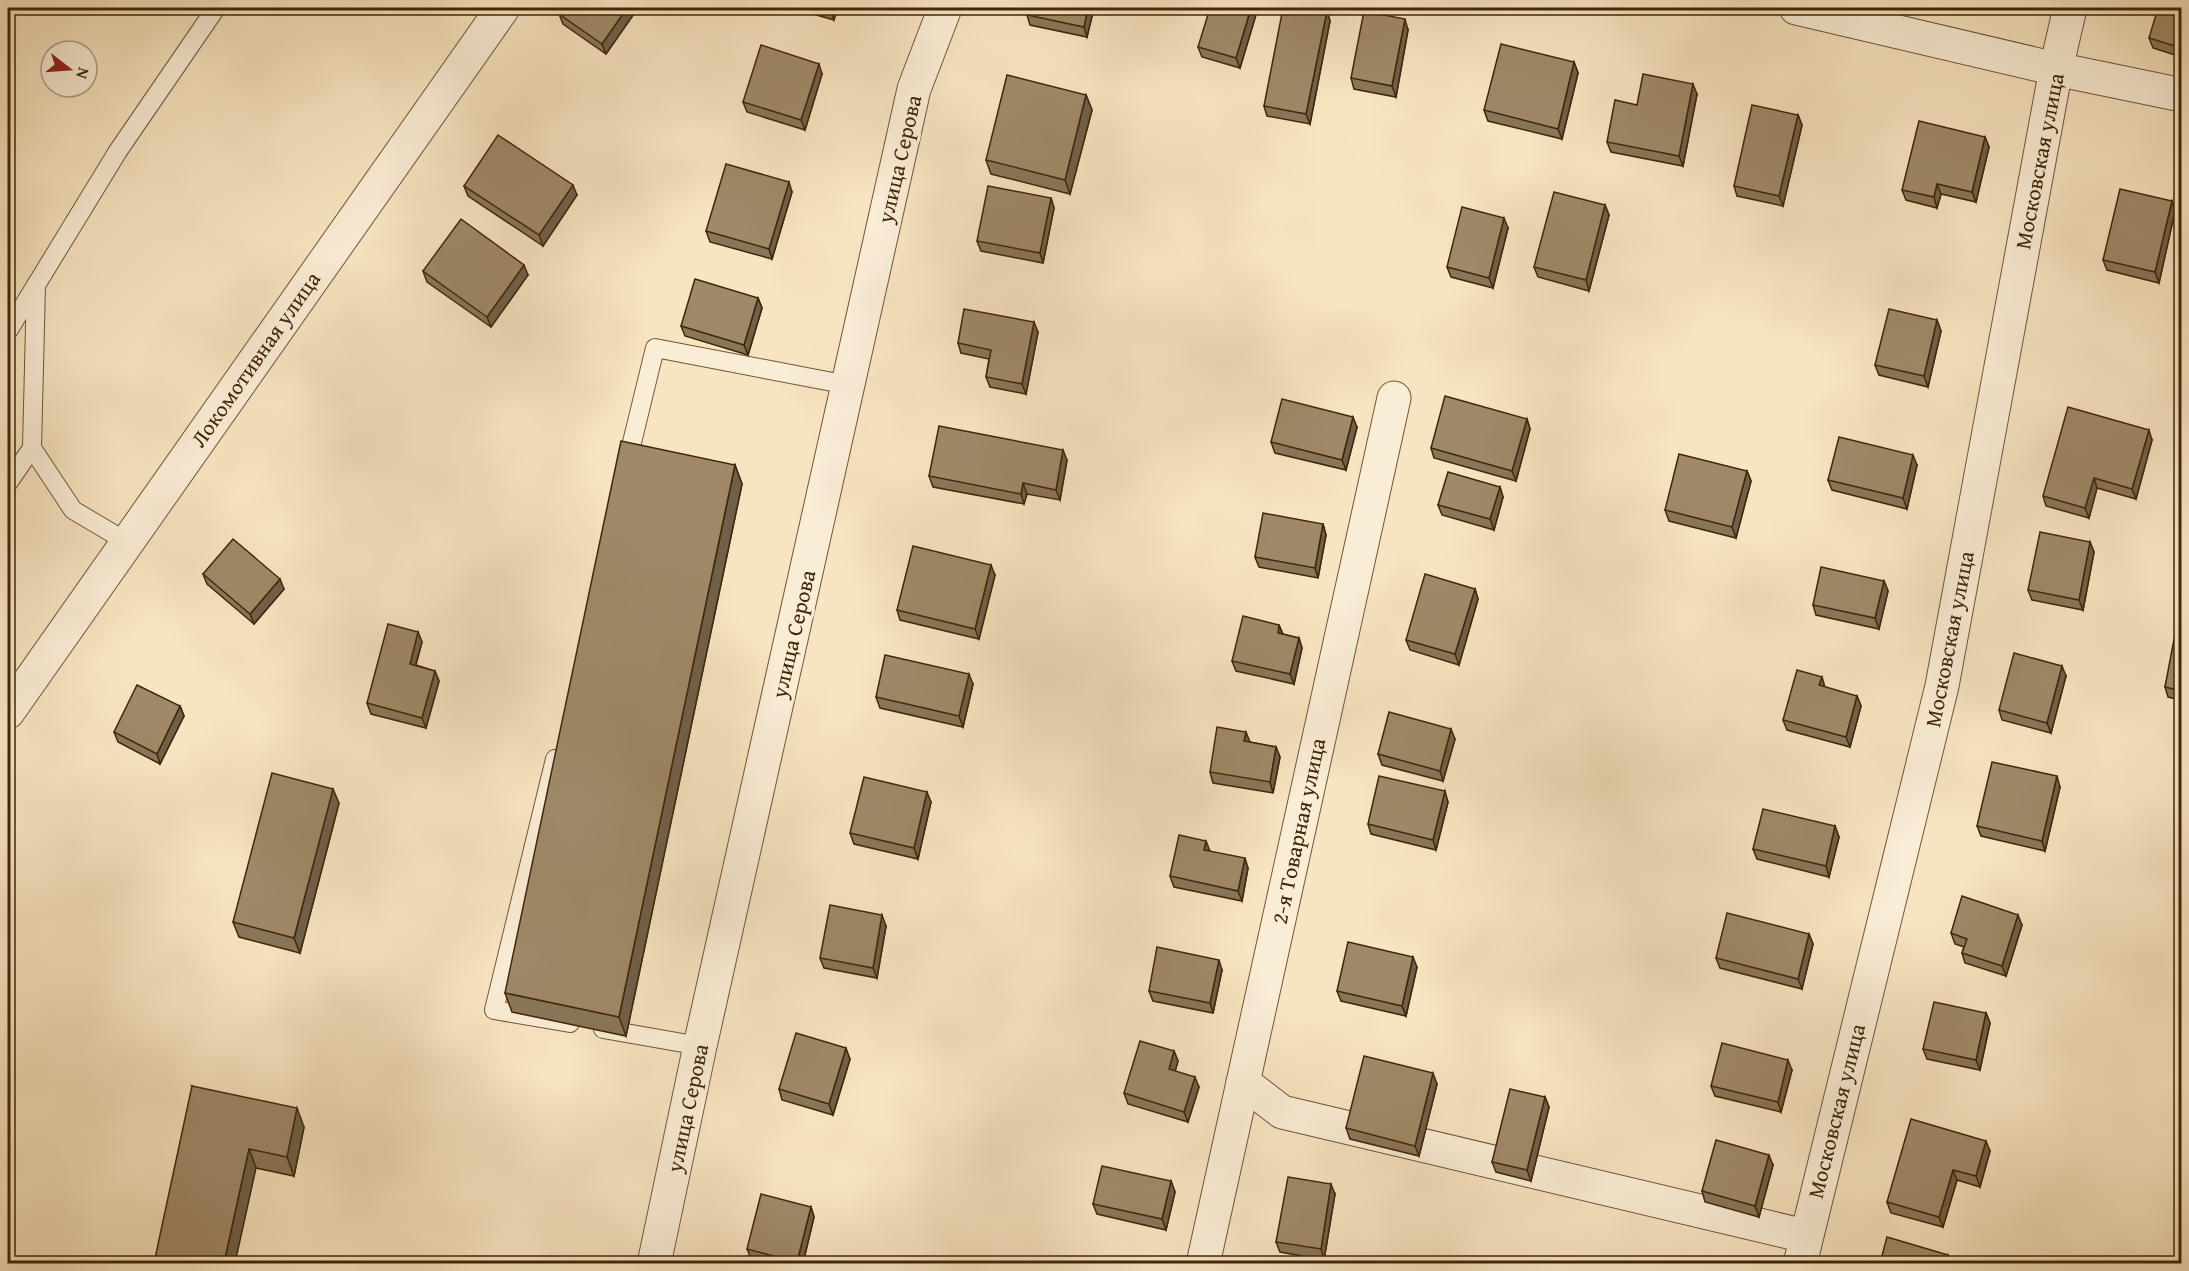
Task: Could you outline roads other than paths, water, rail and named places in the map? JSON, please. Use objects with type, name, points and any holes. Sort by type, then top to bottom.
[{"type":"street","name":"Локомотивная улица","points":[[8,712],[503,8]]},
{"type":"street","name":"улица Серова","points":[[654,1263],[700,1046],[914,89],[945,8]]},
{"type":"street","points":[[1796,8],[2056,69],[2181,95]]},
{"type":"street","name":"Московская улица","points":[[1802,1250],[1942,686],[2056,69],[2070,8]]},
{"type":"street","name":"2-я Товарная улица","points":[[1203,1263],[1394,398]]},
{"type":"street","points":[[1243,1082],[1282,1113],[1802,1250]]},
{"type":"lane","points":[[8,331],[118,151],[216,8]]},
{"type":"lane","points":[[8,483],[32,448],[36,284]]},
{"type":"lane","points":[[621,487],[655,348],[848,385]]},
{"type":"lane","points":[[32,448],[72,510],[127,542]]},
{"type":"lane","points":[[559,743],[494,1010],[700,1046]]}]
